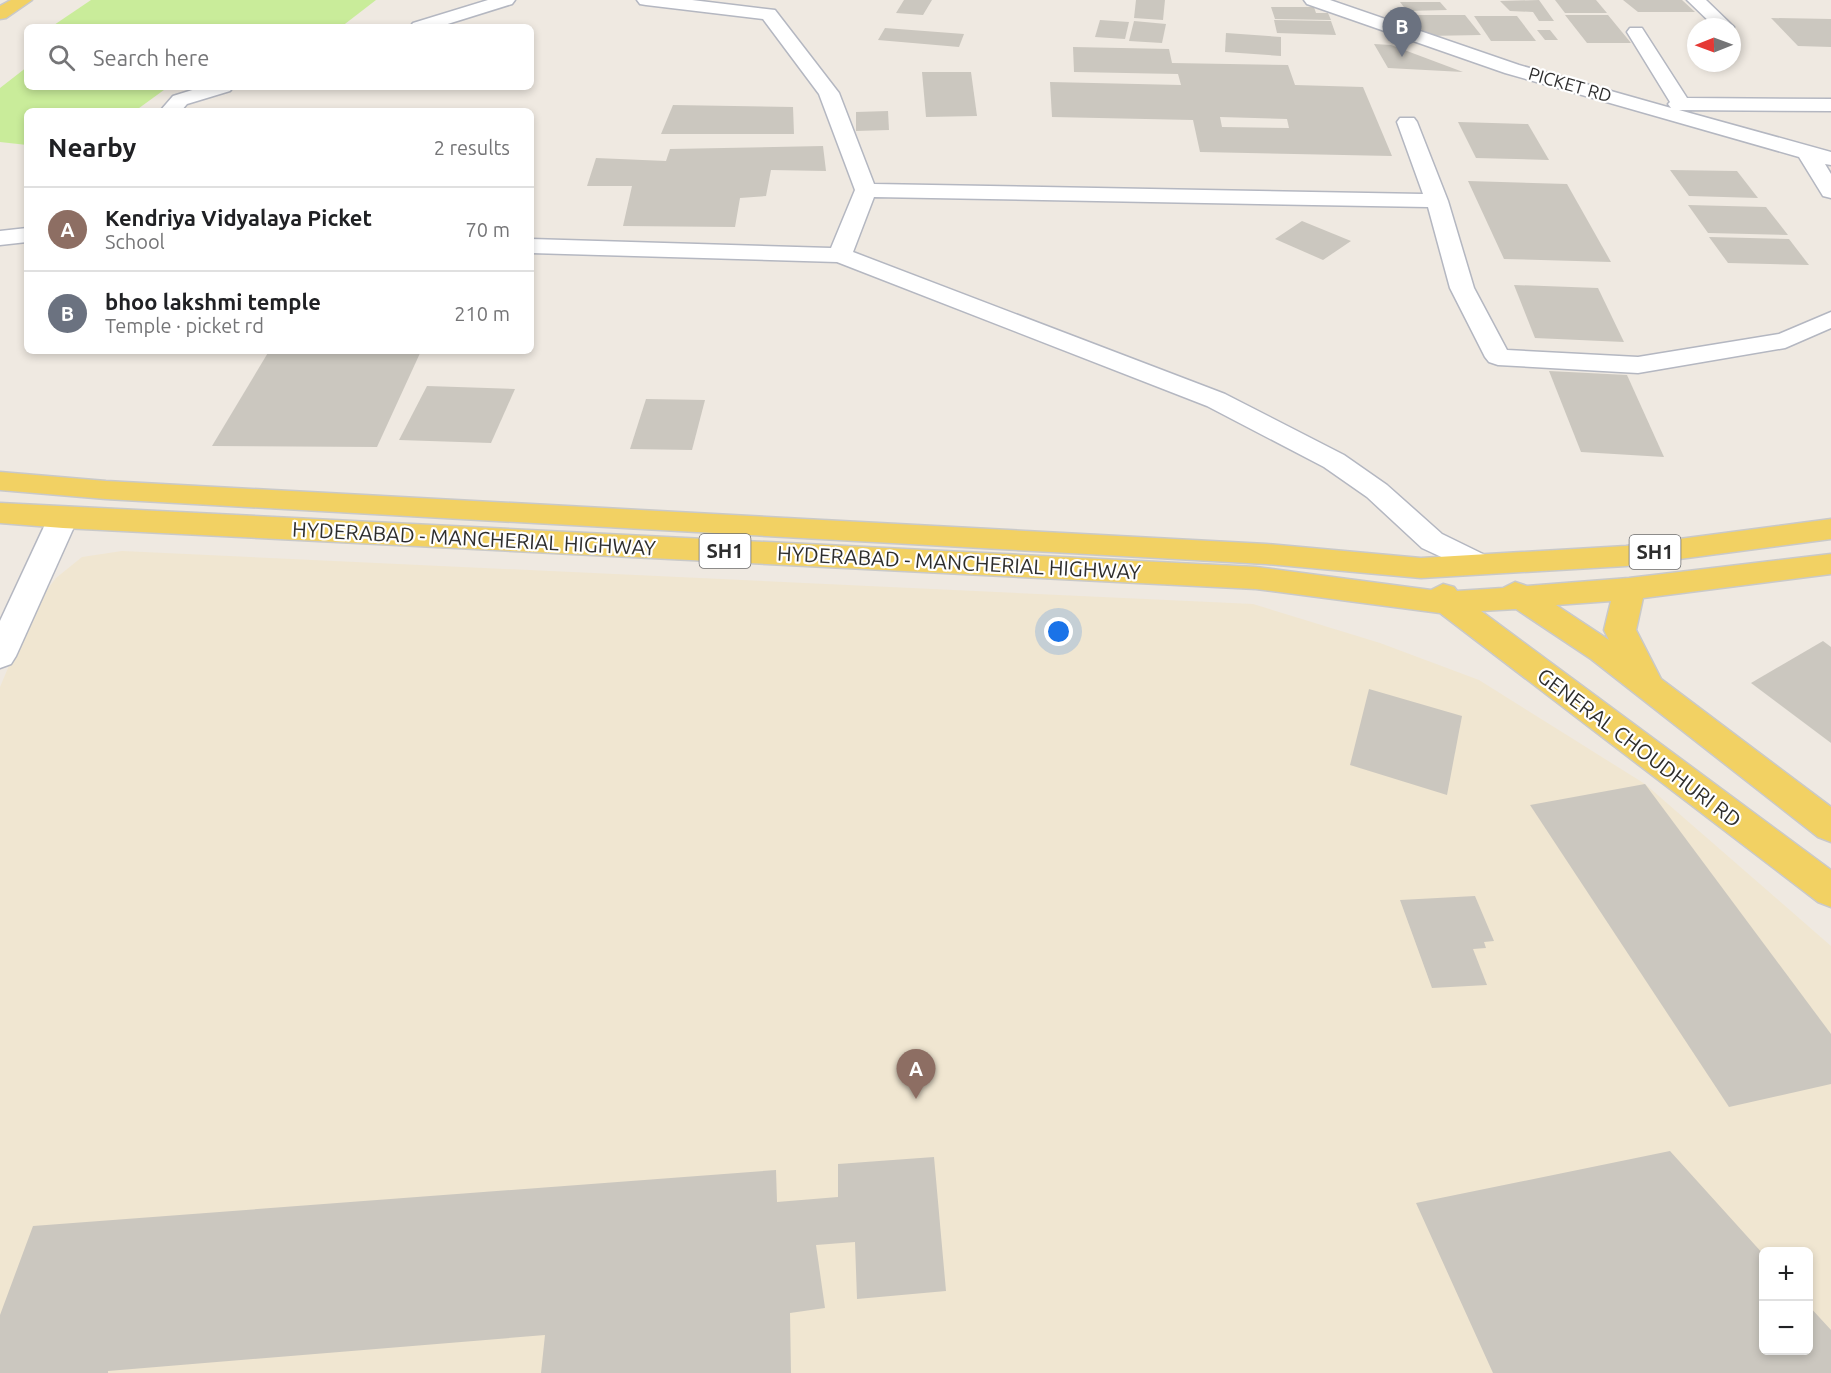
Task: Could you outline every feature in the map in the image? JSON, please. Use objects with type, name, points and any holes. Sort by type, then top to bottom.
[{"type":"main road","points":[[0,14],[23,0]]},
{"type":"main road","name":"HYDERABAD - MANCHERIAL HIGHWAY","points":[[0,481],[106,490],[1254,553],[1427,554],[1478,564]]},
{"type":"main road","name":"HYDERABAD - MANCHERIAL HIGHWAY","points":[[0,513],[1256,578],[1448,603],[1522,598]]},
{"type":"main road","name":"SH1","points":[[1478,564],[1626,556],[1831,529]]},
{"type":"main road","points":[[1427,554],[1448,603]]},
{"type":"main road","points":[[1478,564],[1522,598],[1602,651],[1649,686],[1831,827]]},
{"type":"main road","name":"SH1","points":[[1522,598],[1629,589],[1831,564]]},
{"type":"main road","points":[[1629,589],[1620,630],[1649,686]]},
{"type":"main road","name":"GENERAL CHOUDHURI RD","points":[[1448,603],[1831,891]]},
{"type":"street","points":[[428,24],[506,0]]},
{"type":"street","points":[[646,0],[768,14],[829,93],[866,190],[840,255]]},
{"type":"street","name":"PICKET RD","points":[[1313,0],[1512,69],[1831,159]]},
{"type":"street","points":[[1374,0],[1388,26]]},
{"type":"street","points":[[1696,0],[1715,18]]},
{"type":"street","points":[[1636,32],[1681,104]]},
{"type":"street","points":[[173,108],[180,100],[213,90]]},
{"type":"street","points":[[1634,103],[1831,105]]},
{"type":"street","points":[[1407,122],[1437,201],[1462,288],[1498,357],[1638,364],[1785,340],[1831,319]]},
{"type":"street","points":[[1807,152],[1831,191]]},
{"type":"street","points":[[866,190],[1437,201]]},
{"type":"street","points":[[0,238],[24,235]]},
{"type":"street","points":[[534,246],[840,255],[1216,399],[1334,461],[1377,491],[1427,554]]},
{"type":"street","points":[[0,656],[63,518]]},
{"type":"shaded area","points":[[122,551],[1253,604],[1380,643],[1479,680],[1645,784],[1831,946],[1831,1373],[0,1373],[0,687],[21,637],[46,591],[56,578],[82,557]]},
{"type":"green space","points":[[91,0],[376,0],[345,24],[55,24]]},
{"type":"green space","points":[[24,69],[24,90],[164,90],[139,108],[24,108],[24,145],[0,142],[0,88]]},
{"type":"building","points":[[904,0],[932,0],[923,15],[896,13]]},
{"type":"building","points":[[1136,0],[1165,0],[1163,20],[1134,18]]},
{"type":"building","points":[[1539,0],[1554,21],[1539,21],[1533,12],[1510,11],[1500,1]]},
{"type":"building","points":[[1555,0],[1596,0],[1607,13],[1565,13]]},
{"type":"building","points":[[1623,0],[1682,0],[1695,12],[1638,12]]},
{"type":"building","points":[[1400,2],[1440,2],[1447,10],[1407,11]]},
{"type":"building","points":[[1271,7],[1314,7],[1316,13],[1328,13],[1331,20],[1275,19]]},
{"type":"building","points":[[1411,15],[1465,15],[1481,35],[1426,36]]},
{"type":"building","points":[[1565,15],[1608,15],[1631,43],[1587,43]]},
{"type":"building","points":[[1474,16],[1517,16],[1536,41],[1491,41]]},
{"type":"building","points":[[1771,18],[1831,19],[1831,47],[1798,46]]},
{"type":"building","points":[[1100,20],[1129,22],[1125,39],[1095,37]]},
{"type":"building","points":[[1274,20],[1331,21],[1336,35],[1277,33]]},
{"type":"building","points":[[1134,21],[1166,24],[1162,43],[1129,41]]},
{"type":"building","points":[[885,28],[964,34],[959,47],[878,40]]},
{"type":"building","points":[[1537,30],[1550,30],[1558,40],[1545,40]]},
{"type":"building","points":[[1226,33],[1281,37],[1281,56],[1225,52]]},
{"type":"building","points":[[1374,44],[1391,45],[1463,72],[1388,68]]},
{"type":"building","points":[[1073,47],[1169,49],[1172,63],[1288,65],[1295,85],[1363,87],[1392,156],[1200,152],[1193,120],[1052,117],[1050,82],[1181,85],[1178,74],[1074,72]],"holes":[[[1220,117],[1287,119],[1289,128],[1222,127]]]},
{"type":"building","points":[[922,72],[971,72],[977,116],[926,117]]},
{"type":"building","points":[[673,105],[793,107],[794,134],[661,134]]},
{"type":"building","points":[[888,111],[889,130],[856,131],[856,112]]},
{"type":"building","points":[[1458,122],[1528,124],[1549,160],[1476,158]]},
{"type":"building","points":[[823,146],[826,171],[771,170],[766,196],[740,198],[735,227],[623,226],[632,186],[587,186],[596,158],[666,161],[670,149]]},
{"type":"building","points":[[1670,170],[1737,171],[1758,198],[1689,196]]},
{"type":"building","points":[[1468,181],[1567,184],[1611,262],[1504,259]]},
{"type":"building","points":[[1688,205],[1766,207],[1788,235],[1708,233]]},
{"type":"building","points":[[1302,221],[1351,241],[1323,260],[1275,239]]},
{"type":"building","points":[[1709,237],[1789,239],[1809,265],[1728,263]]},
{"type":"building","points":[[1514,285],[1598,288],[1624,342],[1535,338]]},
{"type":"building","points":[[267,354],[420,354],[377,447],[212,446]]},
{"type":"building","points":[[1549,371],[1627,375],[1664,457],[1581,452]]},
{"type":"building","points":[[427,386],[515,389],[491,443],[399,440]]},
{"type":"building","points":[[646,399],[705,400],[692,450],[630,449]]},
{"type":"building","points":[[1823,641],[1831,647],[1831,743],[1751,683]]},
{"type":"building","points":[[1369,689],[1462,716],[1447,795],[1350,765]]},
{"type":"building","points":[[1645,784],[1831,1034],[1831,1084],[1729,1107],[1530,805]]},
{"type":"building","points":[[1475,896],[1494,941],[1484,942],[1486,948],[1473,949],[1487,985],[1432,988],[1400,900]]},
{"type":"building","points":[[1670,1151],[1759,1249],[1759,1355],[1813,1355],[1813,1310],[1831,1330],[1831,1373],[1493,1373],[1416,1203]]},
{"type":"building","points":[[934,1157],[946,1291],[857,1299],[855,1242],[816,1245],[825,1308],[790,1313],[791,1373],[541,1373],[545,1335],[108,1371],[108,1373],[0,1373],[0,1315],[33,1226],[776,1170],[777,1202],[838,1197],[838,1164]]},
{"type":"place","name":"bhoo lakshmi temple","points":[[1402,57]]},
{"type":"place","name":"Kendriya Vidyalaya Picket","points":[[916,1099]]}]
